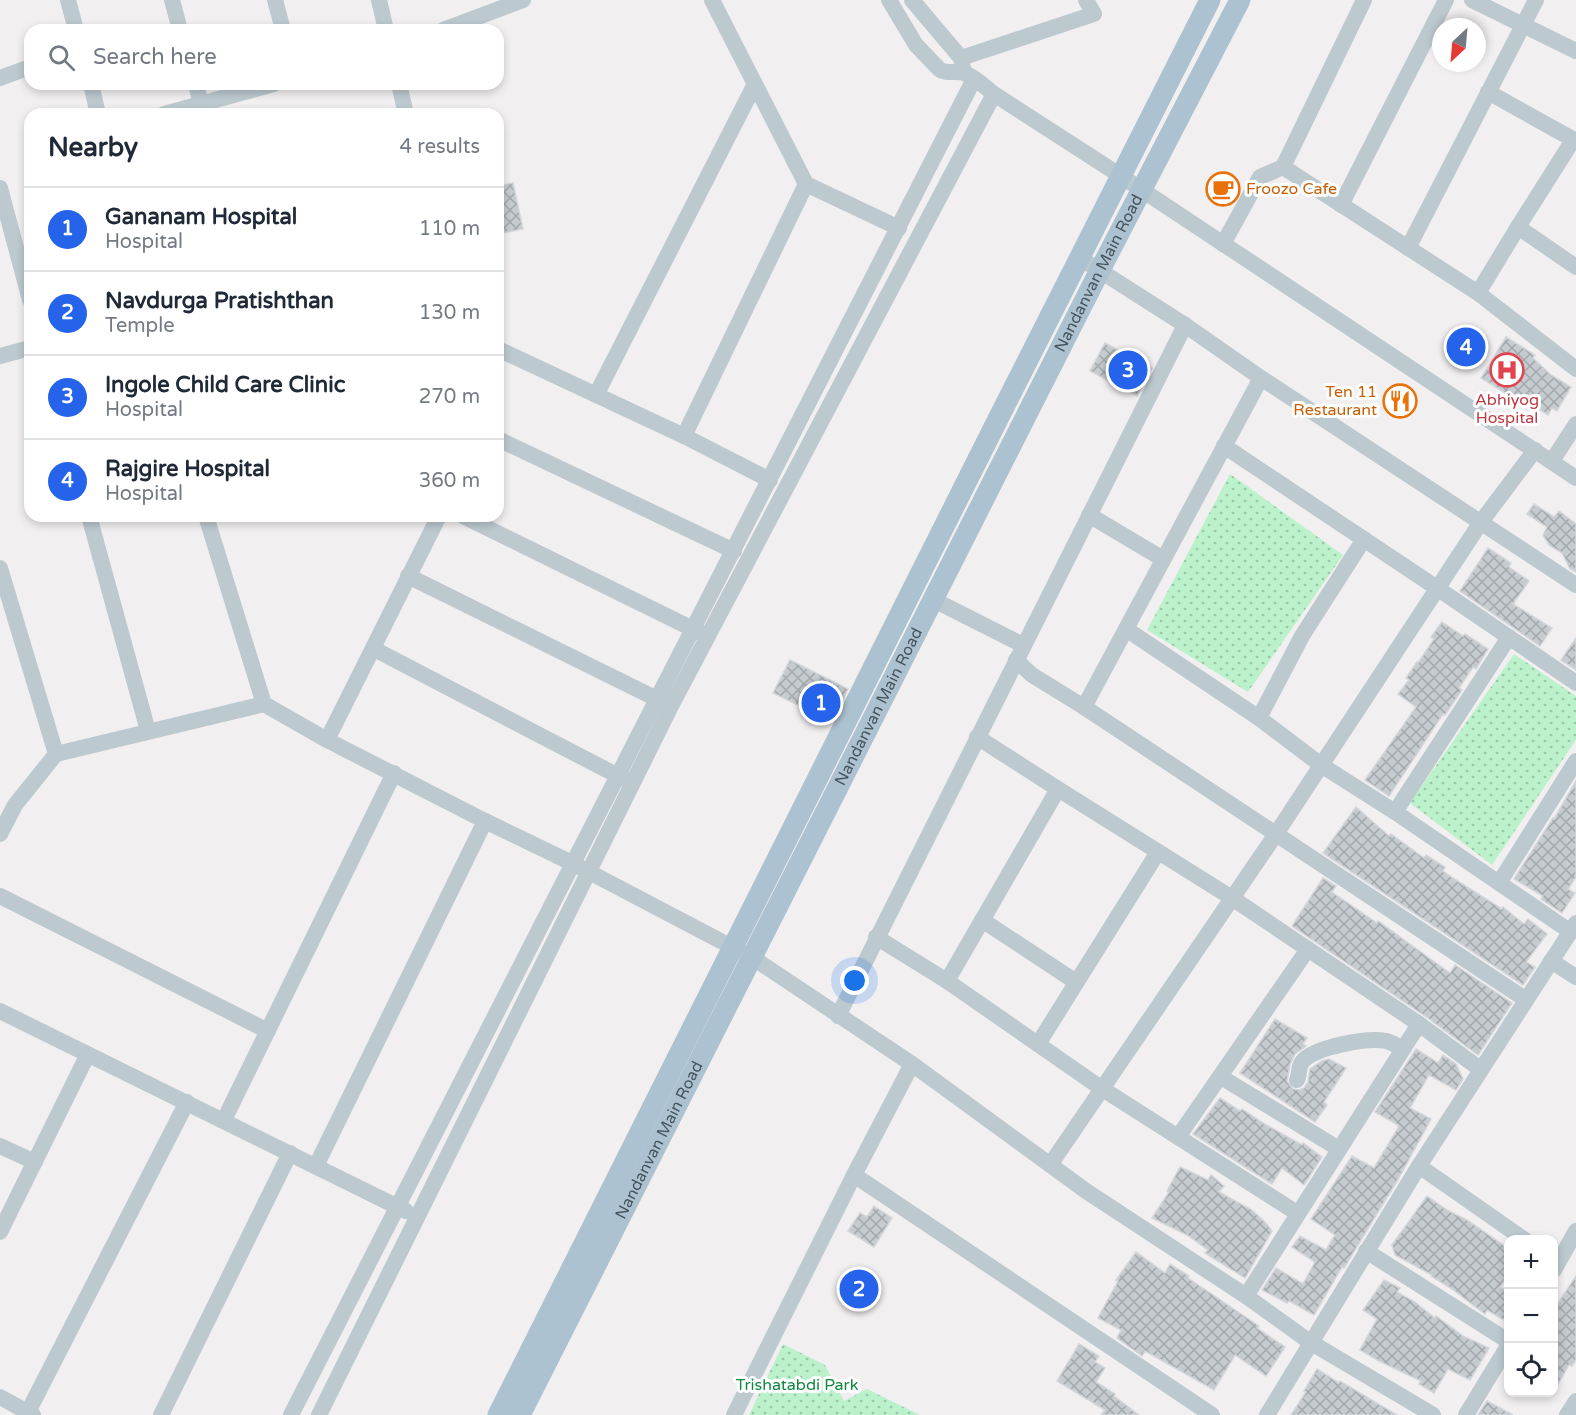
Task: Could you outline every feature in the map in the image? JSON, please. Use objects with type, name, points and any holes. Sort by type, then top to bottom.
[{"type":"main road","points":[[498,1415],[1210,0]]},
{"type":"main road","name":"Nandanvan Main Road","points":[[520,1415],[1100,270],[1240,0]]},
{"type":"street","points":[[68,0],[74,24]]},
{"type":"street","points":[[172,0],[178,24]]},
{"type":"street","points":[[274,0],[282,24]]},
{"type":"street","points":[[379,0],[385,24]]},
{"type":"street","points":[[459,24],[523,0]]},
{"type":"street","points":[[712,0],[806,184],[899,228]]},
{"type":"street","points":[[888,0],[916,45],[943,72],[966,70],[1094,5]]},
{"type":"street","points":[[912,0],[966,70],[994,94],[1576,478]]},
{"type":"street","points":[[1223,244],[1260,177],[1283,167],[1364,0]]},
{"type":"street","points":[[1341,205],[1446,0]]},
{"type":"street","points":[[1472,0],[1576,51]]},
{"type":"street","points":[[1408,248],[1536,0]]},
{"type":"street","points":[[0,78],[24,69]]},
{"type":"street","points":[[700,632],[734,551],[899,228],[966,70]]},
{"type":"street","points":[[596,395],[755,84]]},
{"type":"street","points":[[92,90],[96,108]]},
{"type":"street","points":[[198,90],[201,104]]},
{"type":"street","points":[[186,108],[252,90]]},
{"type":"street","points":[[400,90],[405,108]]},
{"type":"street","points":[[1478,293],[1574,140],[1488,92]]},
{"type":"street","points":[[319,1415],[633,784],[664,703],[700,632],[994,94]]},
{"type":"street","points":[[1283,167],[1478,293],[1576,369]]},
{"type":"street","points":[[684,436],[806,184]]},
{"type":"street","points":[[0,188],[24,278]]},
{"type":"street","points":[[1518,226],[1576,267]]},
{"type":"street","points":[[1080,258],[1185,325],[1261,378],[1576,585]]},
{"type":"street","points":[[838,1016],[1185,325]]},
{"type":"street","points":[[0,356],[24,350]]},
{"type":"street","points":[[504,352],[684,436],[770,480]]},
{"type":"street","points":[[1084,707],[1261,378]]},
{"type":"street","points":[[1552,461],[1576,424]]},
{"type":"street","points":[[504,442],[734,551]]},
{"type":"street","points":[[1224,446],[1576,683]]},
{"type":"street","points":[[1050,1165],[1276,834],[1481,522],[1535,450]]},
{"type":"street","points":[[1089,515],[1163,560]]},
{"type":"street","points":[[91,522],[148,732]]},
{"type":"street","points":[[208,522],[264,704],[327,740],[589,871],[753,958],[912,1064],[1086,1191],[1246,1296],[1310,1342],[1433,1415]]},
{"type":"street","points":[[327,740],[436,522]]},
{"type":"street","points":[[475,522],[700,632]]},
{"type":"street","points":[[1259,717],[1302,636],[1364,539]]},
{"type":"street","points":[[0,568],[56,754]]},
{"type":"street","points":[[408,576],[664,703]]},
{"type":"street","points":[[934,600],[1019,653],[1032,675],[1084,707],[1525,999]]},
{"type":"street","points":[[1126,629],[1259,717],[1321,765],[1499,883],[1573,927],[1419,1166],[1267,1415]]},
{"type":"street","points":[[1395,812],[1509,637]]},
{"type":"street","points":[[374,649],[633,784]]},
{"type":"street","points":[[291,1415],[617,775],[664,703]]},
{"type":"street","points":[[0,834],[15,805],[56,754],[264,704]]},
{"type":"street","points":[[977,736],[1232,898],[1419,1024],[1480,1069]]},
{"type":"street","points":[[1499,883],[1576,761]]},
{"type":"street","points":[[224,1120],[394,773]]},
{"type":"street","points":[[947,981],[1058,789]]},
{"type":"street","points":[[316,1166],[485,821]]},
{"type":"street","points":[[1038,1044],[1158,852]]},
{"type":"street","points":[[0,896],[268,1030]]},
{"type":"street","points":[[982,921],[1076,982]]},
{"type":"street","points":[[876,937],[947,981],[1101,1088],[1297,1213]]},
{"type":"street","points":[[1178,1137],[1308,949]]},
{"type":"street","points":[[1551,961],[1576,977]]},
{"type":"street","points":[[0,1011],[87,1056],[187,1102],[418,1216]]},
{"type":"street","points":[[1246,1296],[1419,1024]]},
{"type":"street","points":[[1297,1080],[1302,1062],[1309,1056],[1332,1046],[1380,1040],[1388,1041],[1403,1049]]},
{"type":"street","points":[[0,1232],[87,1056]]},
{"type":"street","points":[[734,1415],[912,1064]]},
{"type":"street","points":[[1221,1077],[1339,1149]]},
{"type":"street","points":[[0,1397],[31,1414],[187,1102]]},
{"type":"street","points":[[0,1146],[34,1162]]},
{"type":"street","points":[[161,1415],[290,1153]]},
{"type":"street","points":[[1419,1166],[1519,1235]]},
{"type":"street","points":[[854,1175],[1212,1415]]},
{"type":"street","points":[[1558,1259],[1576,1232]]},
{"type":"street","points":[[1366,1251],[1504,1340]]},
{"type":"street","points":[[1466,1415],[1504,1351]]},
{"type":"street","points":[[1567,1415],[1576,1401]]},
{"type":"green space","points":[[1230,474],[1343,555],[1248,692],[1147,630]]},
{"type":"green space","points":[[1514,654],[1576,696],[1576,740],[1492,865],[1410,803]]},
{"type":"green space","name":"Trishatabdi Park","points":[[783,1344],[825,1365],[844,1401],[867,1389],[920,1415],[749,1415]]},
{"type":"building","points":[[513,183],[523,229],[504,233],[504,185]]},
{"type":"building","points":[[1506,337],[1535,355],[1533,358],[1551,375],[1571,387],[1557,411],[1552,408],[1548,415],[1512,393],[1510,396],[1481,378]]},
{"type":"building","points":[[1105,343],[1152,368],[1137,396],[1090,371]]},
{"type":"building","points":[[1534,504],[1554,517],[1559,511],[1576,524],[1576,572],[1570,569],[1562,553],[1549,545],[1543,535],[1547,527],[1527,514]]},
{"type":"building","points":[[1488,548],[1511,563],[1509,567],[1529,581],[1513,604],[1552,628],[1540,646],[1460,591]]},
{"type":"building","points":[[1442,622],[1488,649],[1476,669],[1473,667],[1459,688],[1462,690],[1445,715],[1443,714],[1389,796],[1365,780],[1416,707],[1398,694],[1409,680],[1406,678],[1434,639],[1431,637]]},
{"type":"building","points":[[1576,638],[1576,670],[1561,660]]},
{"type":"building","points":[[790,660],[848,689],[832,722],[773,693]]},
{"type":"building","points":[[1576,781],[1576,877],[1568,889],[1575,893],[1562,913],[1541,899],[1543,896],[1514,879]]},
{"type":"building","points":[[1356,807],[1389,836],[1391,834],[1424,858],[1426,855],[1445,867],[1443,871],[1502,909],[1503,907],[1524,924],[1528,919],[1547,934],[1526,962],[1535,967],[1523,985],[1323,853]]},
{"type":"building","points":[[1323,878],[1336,886],[1332,892],[1377,923],[1378,921],[1450,973],[1455,965],[1512,1003],[1478,1055],[1425,1016],[1292,926]]},
{"type":"building","points":[[1275,1019],[1307,1038],[1303,1044],[1306,1046],[1295,1054],[1290,1064],[1287,1081],[1293,1089],[1304,1088],[1308,1082],[1310,1069],[1322,1061],[1329,1059],[1346,1068],[1324,1102],[1327,1105],[1315,1122],[1240,1073]]},
{"type":"building","points":[[1416,1049],[1438,1063],[1443,1055],[1456,1064],[1463,1079],[1456,1090],[1429,1075],[1410,1108],[1431,1119],[1397,1181],[1314,1315],[1262,1290],[1276,1268],[1303,1284],[1315,1262],[1292,1247],[1300,1236],[1326,1250],[1335,1235],[1311,1219],[1352,1156],[1374,1168],[1398,1128],[1398,1125],[1375,1112]]},
{"type":"building","points":[[1220,1098],[1302,1145],[1303,1143],[1322,1157],[1304,1185],[1282,1168],[1272,1184],[1193,1134]]},
{"type":"building","points":[[1180,1167],[1208,1180],[1211,1175],[1224,1186],[1219,1192],[1252,1210],[1272,1231],[1245,1278],[1205,1253],[1208,1250],[1187,1235],[1152,1218],[1169,1192],[1167,1191]]},
{"type":"building","points":[[1427,1196],[1467,1220],[1504,1246],[1504,1281],[1500,1287],[1504,1289],[1504,1320],[1487,1310],[1485,1314],[1432,1275],[1395,1255],[1392,1245]]},
{"type":"building","points":[[874,1206],[892,1218],[874,1247],[848,1231],[860,1213],[867,1217]]},
{"type":"building","points":[[1136,1252],[1165,1273],[1170,1264],[1189,1276],[1188,1278],[1259,1326],[1257,1328],[1285,1347],[1266,1376],[1235,1355],[1214,1390],[1145,1351],[1142,1356],[1117,1338],[1121,1330],[1098,1318],[1118,1281],[1116,1280]]},
{"type":"building","points":[[1576,1276],[1576,1360],[1572,1366],[1569,1365],[1558,1384],[1558,1343],[1558,1303]]},
{"type":"building","points":[[1384,1280],[1400,1288],[1397,1292],[1415,1302],[1435,1318],[1436,1316],[1463,1336],[1489,1348],[1470,1380],[1448,1369],[1434,1393],[1419,1384],[1421,1381],[1360,1350],[1377,1319],[1363,1310]]},
{"type":"building","points":[[1079,1344],[1099,1356],[1095,1362],[1105,1368],[1096,1382],[1115,1394],[1114,1396],[1139,1415],[1101,1415],[1105,1410],[1057,1381]]},
{"type":"building","points":[[1317,1369],[1339,1383],[1340,1381],[1397,1415],[1291,1415]]},
{"type":"building","points":[[1487,1401],[1513,1415],[1478,1415]]},
{"type":"place","name":"Froozo Cafe","points":[[1223,189]]},
{"type":"place","name":"Rajgire Hospital","points":[[1466,347]]},
{"type":"place","name":"Ingole Child Care Clinic","points":[[1128,370]]},
{"type":"place","name":"Abhiyog Hospital","points":[[1507,370]]},
{"type":"place","name":"Ten 11 Restaurant","points":[[1400,401]]},
{"type":"place","name":"Gananam Hospital","points":[[821,703]]},
{"type":"place","name":"Navdurga Pratishthan","points":[[859,1289]]}]
